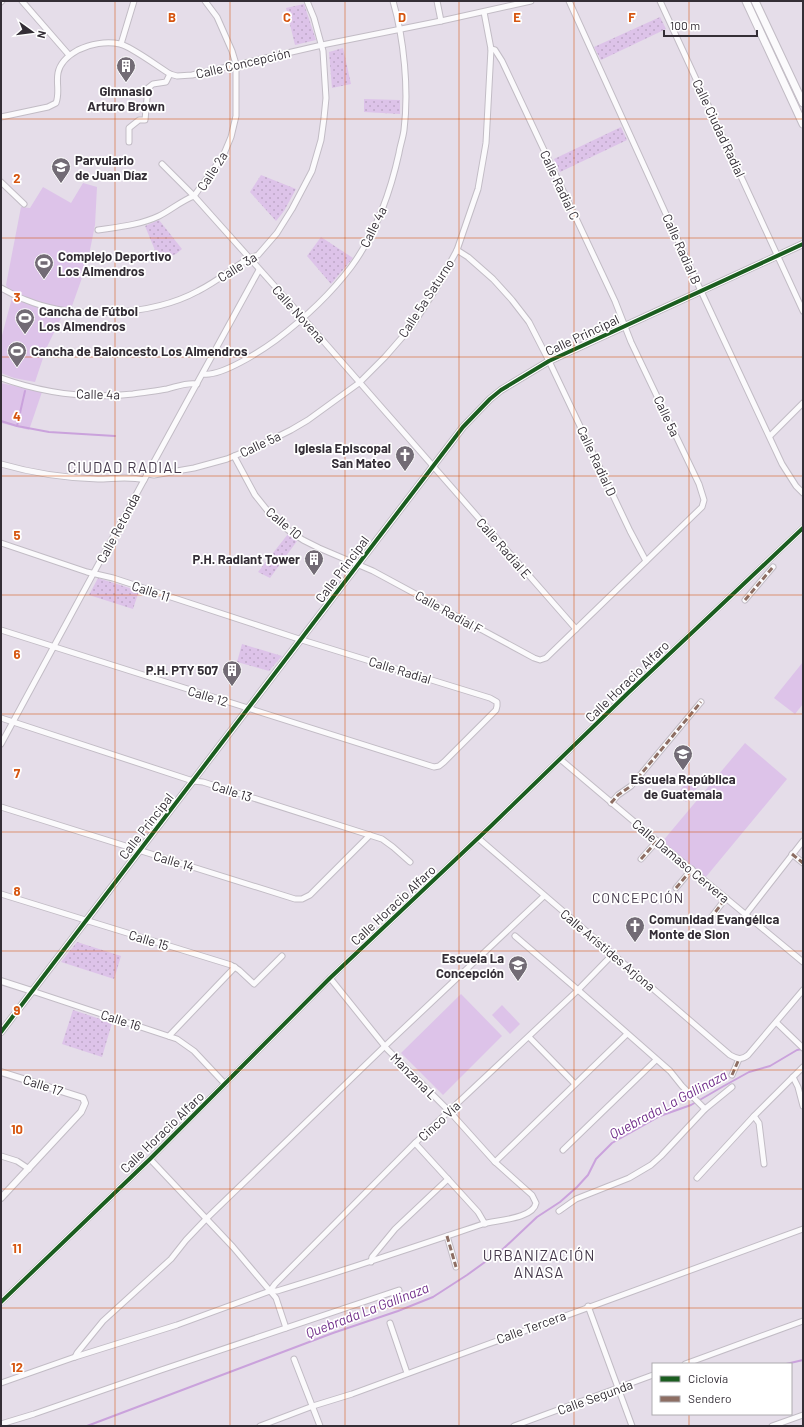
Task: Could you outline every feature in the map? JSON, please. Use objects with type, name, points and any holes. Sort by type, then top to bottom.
[{"type":"main road","points":[[746,1],[803,124]]},
{"type":"main road","points":[[755,1],[803,103]]},
{"type":"street","points":[[22,1],[69,55]]},
{"type":"street","points":[[121,44],[134,1]]},
{"type":"street","name":"Calle 2a","points":[[98,230],[142,223],[159,216],[194,196],[223,156],[231,137],[236,116],[236,64],[218,17],[205,1]]},
{"type":"street","name":"Calle 3a","points":[[1,288],[26,300],[47,307],[88,312],[129,311],[174,302],[198,291],[249,258],[258,255],[277,233],[292,209],[312,171],[321,140],[326,98],[322,44],[307,1]]},
{"type":"street","name":"Calle 4a","points":[[203,374],[210,374],[240,362],[268,345],[304,319],[325,298],[352,266],[373,232],[385,203],[396,166],[404,130],[405,95],[400,30],[392,1]]},
{"type":"street","points":[[437,1],[441,21]]},
{"type":"street","name":"Calle Concepción","points":[[170,74],[177,76],[192,74],[322,44],[400,30],[531,1]]},
{"type":"street","name":"Calle Radial B","points":[[569,1],[701,291],[782,464],[796,486],[803,493]]},
{"type":"street","name":"Calle Ciudad Radial","points":[[660,1],[803,311]]},
{"type":"street","name":"Calle 5a Saturno","points":[[359,382],[385,357],[412,326],[457,250],[470,213],[482,167],[486,143],[491,48],[484,12]]},
{"type":"street","points":[[1,117],[56,103],[58,96],[58,72],[63,62],[69,55],[84,47],[100,43],[121,44],[170,74],[166,82],[153,84],[148,88],[145,120],[139,120],[129,128],[129,142]]},
{"type":"street","name":"Calle Radial C","points":[[491,48],[495,50],[502,61],[615,301],[625,326]]},
{"type":"street","name":"Calle Novena","points":[[162,164],[194,196],[304,319],[432,467]]},
{"type":"street","points":[[1,182],[24,204]]},
{"type":"street","name":"Calle Principal","points":[[1,1032],[302,640],[432,467],[463,427],[490,399],[515,380],[549,361],[803,244]]},
{"type":"street","name":"Calle Radial D","points":[[457,250],[468,257],[493,279],[529,322],[646,561]]},
{"type":"street","name":"Calle Retonda","points":[[1,744],[147,474],[260,270]]},
{"type":"street","name":"Calle 5a","points":[[625,326],[631,342],[699,484],[704,500],[702,507],[646,561]]},
{"type":"street","name":"Calle 4a","points":[[1,378],[31,388],[98,396],[133,394],[166,389],[190,383],[197,384]]},
{"type":"street","name":"Calle 5a","points":[[147,474],[154,475],[194,468],[234,456],[265,443],[308,420],[359,382]]},
{"type":"street","points":[[770,436],[803,403]]},
{"type":"street","name":"Calle 10","points":[[234,456],[255,495],[271,515],[288,530],[319,548],[358,565]]},
{"type":"street","points":[[1,464],[35,473],[62,477],[98,479],[136,478],[144,480]]},
{"type":"street","name":"Calle Radial E","points":[[432,467],[576,630]]},
{"type":"street","name":"Calle Horacio Alfaro","points":[[1,1302],[150,1159],[330,978],[803,528]]},
{"type":"street","name":"Calle 11","points":[[1,543],[302,640]]},
{"type":"street","points":[[576,630],[646,561]]},
{"type":"street","name":"Calle Radial F","points":[[358,565],[373,571],[540,660],[546,658],[576,630]]},
{"type":"street","points":[[762,567],[768,573]]},
{"type":"street","points":[[745,600],[773,567]]},
{"type":"street","name":"Calle 12","points":[[1,630],[53,648],[429,766],[439,766]]},
{"type":"street","name":"Calle Radial","points":[[302,640],[495,700],[498,704],[496,710],[439,766]]},
{"type":"street","points":[[611,803],[631,786],[701,702]]},
{"type":"street","name":"Calle 13","points":[[1,718],[193,781],[202,782],[370,835],[387,842],[410,862]]},
{"type":"street","name":"Calle Damaso Cervera","points":[[560,759],[803,962]]},
{"type":"street","name":"Calle 14","points":[[1,807],[302,900],[310,895],[370,835]]},
{"type":"street","name":"Calle Arístides Arjona","points":[[478,838],[730,1055],[739,1059]]},
{"type":"street","points":[[641,859],[657,841]]},
{"type":"street","points":[[746,914],[803,841]]},
{"type":"street","points":[[792,854],[803,863]]},
{"type":"street","points":[[676,888],[692,869]]},
{"type":"street","name":"Calle 15","points":[[1,894],[235,967],[254,984],[282,956]]},
{"type":"street","points":[[75,1357],[103,1321],[171,1259],[186,1240],[206,1219],[387,1049],[544,896]]},
{"type":"street","points":[[710,919],[726,898]]},
{"type":"street","points":[[515,936],[670,1072],[703,1107]]},
{"type":"street","name":"Cinco Vía","points":[[270,1292],[275,1284],[415,1143],[450,1112],[578,990],[612,954]]},
{"type":"street","points":[[169,1036],[235,967]]},
{"type":"street","name":"Manzana L","points":[[330,978],[387,1049],[450,1112],[494,1162],[532,1195],[536,1203],[534,1209],[524,1215],[485,1224]]},
{"type":"street","name":"Calle 16","points":[[1,981],[169,1036],[190,1048],[226,1084]]},
{"type":"street","points":[[732,1075],[739,1059],[745,1058],[777,1023],[803,990]]},
{"type":"street","points":[[777,1023],[803,1048]]},
{"type":"street","points":[[494,1162],[627,1034]]},
{"type":"street","points":[[529,1037],[575,1084]]},
{"type":"street","points":[[563,1150],[656,1060]]},
{"type":"street","points":[[697,1178],[754,1116],[803,1067]]},
{"type":"street","name":"Calle 17","points":[[1,1072],[80,1096],[85,1101],[85,1106],[81,1112],[29,1169]]},
{"type":"street","points":[[793,1077],[798,1087],[803,1106]]},
{"type":"street","points":[[559,1211],[576,1199],[629,1178],[651,1165],[661,1156],[703,1107],[732,1087]]},
{"type":"street","points":[[754,1116],[759,1123],[764,1164]]},
{"type":"street","points":[[1,1383],[75,1357],[177,1325],[270,1292],[371,1262],[485,1224],[478,1212],[415,1143]]},
{"type":"street","points":[[1,1156],[17,1162],[29,1169],[1,1198]]},
{"type":"street","points":[[150,1159],[233,1247],[276,1298],[286,1328]]},
{"type":"street","points":[[371,1262],[372,1256],[395,1229],[448,1179]]},
{"type":"street","name":"Calle Tercera","points":[[260,1426],[313,1406],[352,1394],[588,1306],[803,1229]]},
{"type":"street","points":[[447,1236],[456,1267]]},
{"type":"street","points":[[1,1424],[399,1290]]},
{"type":"street","points":[[588,1306],[632,1426]]},
{"type":"street","points":[[688,1363],[803,1321]]},
{"type":"street","points":[[390,1323],[408,1373]]},
{"type":"street","points":[[294,1359],[320,1426]]},
{"type":"street","name":"Calle Segunda","points":[[514,1426],[652,1375]]},
{"type":"street","points":[[772,1426],[803,1415]]},
{"type":"shaded area","points":[[304,4],[316,40],[295,45],[286,8]]},
{"type":"shaded area","points":[[660,17],[666,29],[601,60],[594,47]]},
{"type":"shaded area","points":[[343,48],[351,84],[332,88],[329,52]]},
{"type":"shaded area","points":[[364,99],[400,100],[400,114],[364,112]]},
{"type":"shaded area","points":[[621,127],[627,140],[560,172],[554,159]]},
{"type":"shaded area","points":[[261,175],[296,189],[284,211],[276,221],[250,192]]},
{"type":"shaded area","name":"Complejo Deportivo Los Almendros","points":[[83,183],[97,187],[95,225],[85,275],[83,275],[72,306],[63,312],[46,349],[35,382],[14,378],[1,373],[1,339],[12,298],[6,285],[21,207],[30,208],[43,187],[71,203]]},
{"type":"shaded area","points":[[159,220],[182,249],[176,254],[159,260],[145,226]]},
{"type":"shaded area","points":[[321,237],[353,258],[331,284],[307,256]]},
{"type":"shaded area","points":[[1,383],[42,392],[29,430],[1,423]]},
{"type":"shaded area","points":[[288,534],[297,541],[270,578],[258,572]]},
{"type":"shaded area","points":[[98,578],[139,591],[133,609],[89,595]]},
{"type":"shaded area","points":[[242,644],[282,656],[269,671],[237,662]]},
{"type":"shaded area","points":[[803,662],[803,704],[795,714],[774,698]]},
{"type":"shaded area","points":[[745,743],[787,779],[705,878],[662,842]]},
{"type":"shaded area","points":[[692,775],[701,783],[686,802],[677,794]]},
{"type":"shaded area","points":[[77,942],[121,956],[114,979],[61,962]]},
{"type":"shaded area","points":[[461,994],[502,1036],[443,1095],[401,1053]]},
{"type":"shaded area","points":[[502,1005],[520,1024],[510,1034],[492,1015]]},
{"type":"shaded area","points":[[73,1010],[112,1023],[102,1057],[62,1044]]},
{"type":"waterway","points":[[1,421],[17,426],[25,391]]},
{"type":"waterway","points":[[17,426],[49,432],[115,436]]},
{"type":"waterway","name":"Quebrada La Gallinaza","points":[[87,1426],[333,1333],[398,1311],[433,1297],[503,1249],[537,1217],[560,1202],[588,1175],[596,1159],[612,1143],[660,1116],[691,1105],[749,1072],[770,1066],[797,1050],[802,1049]]},
{"type":"waterway","points":[[790,1363],[803,1360]]},
{"type":"marked path","points":[[745,600],[773,567]]},
{"type":"marked path","points":[[611,803],[618,795],[631,786],[701,702]]},
{"type":"marked path","points":[[641,859],[657,841]]},
{"type":"marked path","points":[[792,854],[803,863]]},
{"type":"marked path","points":[[676,888],[692,869]]},
{"type":"marked path","points":[[710,919],[726,898]]},
{"type":"marked path","points":[[732,1075],[739,1059]]},
{"type":"marked path","points":[[447,1236],[456,1267]]},
{"type":"cycle path","points":[[1,1032],[463,427],[490,399],[501,390],[549,361],[803,244]]},
{"type":"cycle path","points":[[1,1302],[150,1159],[330,978],[803,528]]},
{"type":"place","name":"Gimnasio Arturo Brown","points":[[126,83]]},
{"type":"place","name":"Parvulario de Juan Díaz","points":[[61,184]]},
{"type":"place","name":"Complejo Deportivo Los Almendros","points":[[44,280]]},
{"type":"place","name":"Cancha de Fútbol Los Almendros","points":[[25,335]]},
{"type":"place","name":"Cancha de Baloncesto Los Almendros","points":[[17,368]]},
{"type":"place","name":"Iglesia Episcopal San Mateo","points":[[405,472]]},
{"type":"place","name":"P.H. Radiant Tower","points":[[314,576]]},
{"type":"place","name":"P.H. PTY 507","points":[[232,687]]},
{"type":"place","name":"Escuela República de Guatemala","points":[[683,771]]},
{"type":"place","name":"Comunidad Evangélica Monte de Sion","points":[[635,943]]},
{"type":"place","name":"Escuela La Concepción","points":[[518,982]]},
{"type":"district","name":"CIUDAD RADIAL","points":[[125,467]]},
{"type":"district","name":"CONCEPCIÓN","points":[[638,897]]},
{"type":"district","name":"URBANIZACIÓN ANASA","points":[[539,1264]]}]
